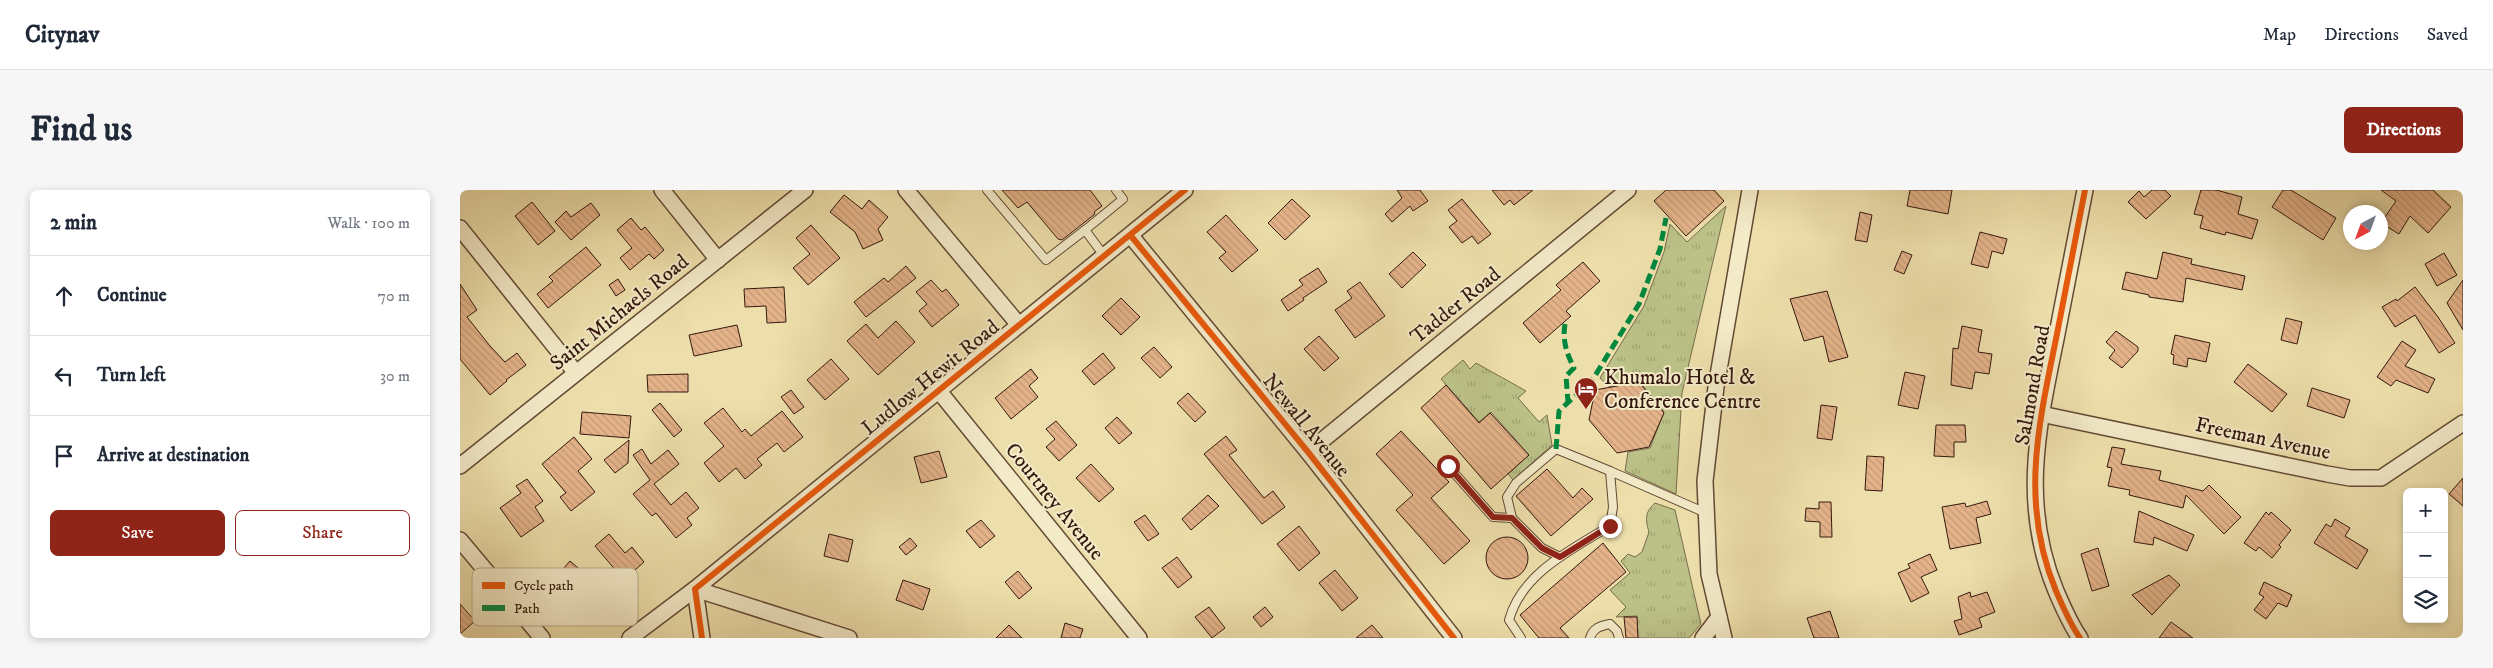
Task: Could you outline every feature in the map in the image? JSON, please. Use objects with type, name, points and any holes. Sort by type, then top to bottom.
[{"type":"street","points":[[662,190],[718,260]]},
{"type":"street","name":"Saint Michaels Road","points":[[460,466],[805,190]]},
{"type":"street","points":[[906,190],[1019,325]]},
{"type":"street","name":"Ludlow Hewit Road","points":[[630,638],[695,589],[938,390],[1131,236],[1166,196],[1185,190]]},
{"type":"street","name":"Tadder Road","points":[[1308,452],[1628,190]]},
{"type":"street","points":[[1724,638],[1709,574],[1705,481],[1716,388],[1750,190]]},
{"type":"street","name":"Salmond Road","points":[[2080,638],[2062,606],[2044,564],[2035,506],[2035,466],[2041,414],[2085,190]]},
{"type":"street","points":[[460,228],[576,373]]},
{"type":"street","name":"Newall Avenue","points":[[1131,236],[1308,452],[1454,638]]},
{"type":"street","name":"Courtney Avenue","points":[[938,390],[1139,638]]},
{"type":"street","name":"Freeman Avenue","points":[[2041,414],[2327,474],[2369,479],[2381,478],[2463,423]]},
{"type":"street","points":[[460,540],[483,568]]},
{"type":"street","points":[[702,638],[695,589],[849,638]]},
{"type":"street","points":[[1702,638],[1719,617]]},
{"type":"street","points":[[532,626],[542,638]]},
{"type":"lane","points":[[987,190],[1046,260],[1123,199],[1116,190]]},
{"type":"lane","points":[[1085,230],[1104,257]]},
{"type":"lane","points":[[1560,557],[1542,548],[1512,518],[1507,497],[1516,483],[1556,448],[1706,513]]},
{"type":"lane","points":[[1448,466],[1493,517],[1512,518]]},
{"type":"lane","points":[[1521,638],[1509,620],[1514,603],[1538,574],[1560,557],[1610,526],[1613,507],[1610,471]]},
{"type":"lane","points":[[1590,638],[1592,632],[1599,626],[1610,624],[1617,631],[1619,638]]},
{"type":"green space","points":[[1726,206],[1682,393],[1676,494],[1625,471],[1628,452],[1650,448],[1664,412],[1639,381],[1610,387],[1600,378],[1644,306],[1664,252],[1670,224],[1687,242]]},
{"type":"green space","points":[[1463,360],[1470,369],[1476,363],[1526,391],[1518,398],[1539,422],[1547,415],[1552,445],[1513,480],[1508,474],[1529,455],[1491,412],[1479,422],[1441,379]]},
{"type":"green space","points":[[1655,503],[1675,510],[1701,624],[1689,638],[1638,638],[1637,616],[1616,617],[1626,607],[1610,590],[1630,573],[1621,561],[1628,554],[1635,557],[1642,552],[1649,532],[1647,516]]},
{"type":"building","points":[[1002,190],[1090,190],[1102,206],[1094,212],[1095,214],[1062,240],[1058,239],[1027,202],[1018,208]]},
{"type":"building","points":[[1397,190],[1420,190],[1428,201],[1413,211],[1410,206],[1392,222],[1385,214],[1402,198]]},
{"type":"building","points":[[1492,190],[1533,190],[1514,205],[1510,200],[1504,205]]},
{"type":"building","points":[[1666,190],[1714,190],[1724,201],[1686,236],[1654,201]]},
{"type":"building","points":[[1910,190],[1952,190],[1948,214],[1907,206]]},
{"type":"building","points":[[2152,190],[2165,190],[2171,196],[2146,219],[2128,202],[2139,191],[2144,197]]},
{"type":"building","points":[[2201,190],[2216,190],[2242,197],[2238,214],[2258,220],[2252,239],[2226,232],[2225,235],[2200,228],[2203,216],[2194,214]]},
{"type":"building","points":[[2283,190],[2291,190],[2336,218],[2323,240],[2272,207]]},
{"type":"building","points":[[2381,190],[2433,190],[2451,207],[2428,233],[2410,216],[2399,234],[2388,227],[2388,213],[2396,201]]},
{"type":"building","points":[[844,195],[862,209],[869,200],[888,217],[878,229],[883,240],[863,249],[855,232],[830,212]]},
{"type":"building","points":[[1292,199],[1310,216],[1285,240],[1268,223]]},
{"type":"building","points":[[1462,199],[1491,234],[1478,244],[1472,236],[1462,243],[1449,227],[1457,221],[1448,210]]},
{"type":"building","points":[[532,202],[555,231],[538,245],[515,216]]},
{"type":"building","points":[[591,203],[600,215],[571,240],[555,222],[566,211],[571,217]]},
{"type":"building","points":[[1860,212],[1872,215],[1867,242],[1855,240]]},
{"type":"building","points":[[1226,215],[1258,250],[1232,272],[1219,258],[1226,252],[1207,232]]},
{"type":"building","points":[[631,218],[641,230],[645,227],[664,250],[654,259],[649,254],[630,270],[620,258],[632,248],[617,230]]},
{"type":"building","points":[[811,225],[840,258],[808,285],[793,268],[810,254],[796,238]]},
{"type":"building","points":[[1980,232],[2007,239],[2003,254],[1992,251],[1988,268],[1971,264]]},
{"type":"building","points":[[586,247],[601,265],[548,308],[537,294],[553,281],[549,277]]},
{"type":"building","points":[[1902,251],[1912,255],[1904,274],[1894,270]]},
{"type":"building","points":[[1413,252],[1426,265],[1402,288],[1389,274]]},
{"type":"building","points":[[2163,252],[2192,259],[2191,264],[2245,276],[2242,290],[2186,278],[2183,302],[2149,297],[2149,295],[2122,289],[2126,272],[2157,279]]},
{"type":"building","points":[[2444,253],[2457,275],[2437,286],[2425,264]]},
{"type":"building","points":[[1583,262],[1600,281],[1566,311],[1571,316],[1540,343],[1523,323],[1561,290],[1556,285]]},
{"type":"building","points":[[906,266],[916,278],[866,317],[854,302],[884,278],[888,282]]},
{"type":"building","points":[[1318,268],[1327,282],[1288,311],[1281,300],[1303,285],[1299,280]]},
{"type":"building","points":[[618,279],[625,290],[616,296],[609,285]]},
{"type":"building","points":[[931,280],[942,292],[946,289],[959,305],[932,327],[919,311],[927,304],[916,292]]},
{"type":"building","points":[[2463,280],[2463,330],[2447,303]]},
{"type":"building","points":[[1360,282],[1385,316],[1355,338],[1335,310],[1352,298],[1347,291]]},
{"type":"building","points":[[460,284],[477,310],[467,317],[490,346],[505,362],[517,353],[526,365],[490,395],[460,359]]},
{"type":"building","points":[[784,287],[786,322],[767,323],[766,306],[745,307],[744,289]]},
{"type":"building","points":[[2415,287],[2455,343],[2439,353],[2415,315],[2395,327],[2382,307],[2396,299],[2397,301]]},
{"type":"building","points":[[1827,291],[1848,357],[1829,362],[1823,336],[1804,341],[1790,299]]},
{"type":"building","points":[[1121,298],[1140,317],[1121,335],[1102,316]]},
{"type":"building","points":[[2286,318],[2302,322],[2297,344],[2281,340]]},
{"type":"building","points":[[896,321],[915,342],[878,375],[847,341],[866,324],[878,338]]},
{"type":"building","points":[[737,325],[742,346],[694,356],[689,335]]},
{"type":"building","points":[[1962,326],[1982,330],[1978,352],[1992,354],[1989,374],[1975,372],[1972,389],[1951,385],[1953,348],[1958,349]]},
{"type":"building","points":[[2116,331],[2138,347],[2138,351],[2122,368],[2109,358],[2115,350],[2106,342]]},
{"type":"building","points":[[2175,335],[2210,343],[2206,362],[2188,358],[2187,367],[2173,364],[2174,355],[2171,354]]},
{"type":"building","points":[[1319,336],[1339,358],[1324,371],[1304,349]]},
{"type":"building","points":[[2402,341],[2416,350],[2405,366],[2435,379],[2428,393],[2396,380],[2391,386],[2377,377]]},
{"type":"building","points":[[1154,347],[1172,367],[1160,378],[1141,358]]},
{"type":"building","points":[[1103,353],[1115,368],[1094,385],[1082,371]]},
{"type":"building","points":[[831,359],[849,379],[825,400],[807,380]]},
{"type":"building","points":[[2248,364],[2287,394],[2272,412],[2234,382]]},
{"type":"building","points":[[1031,369],[1038,378],[1029,386],[1038,397],[1011,419],[995,398]]},
{"type":"building","points":[[1905,372],[1925,376],[1918,409],[1898,405]]},
{"type":"building","points":[[688,374],[688,392],[648,392],[647,375]]},
{"type":"building","points":[[1639,382],[1664,413],[1649,447],[1617,453],[1589,420],[1595,390]]},
{"type":"building","points":[[1446,385],[1479,423],[1490,413],[1529,455],[1491,489],[1421,408]]},
{"type":"building","points":[[2312,388],[2350,400],[2344,418],[2307,406]]},
{"type":"building","points":[[791,390],[804,407],[794,414],[781,397]]},
{"type":"building","points":[[1188,393],[1206,412],[1195,422],[1177,403]]},
{"type":"building","points":[[660,403],[682,430],[674,437],[652,410]]},
{"type":"building","points":[[1821,405],[1837,407],[1832,440],[1817,438]]},
{"type":"building","points":[[723,408],[742,432],[745,429],[751,436],[782,411],[803,437],[784,452],[777,443],[757,459],[762,465],[745,479],[736,468],[719,482],[704,463],[724,446],[704,423]]},
{"type":"building","points":[[582,412],[631,416],[629,438],[580,434]]},
{"type":"building","points":[[1117,417],[1132,433],[1119,444],[1105,428]]},
{"type":"building","points":[[1056,421],[1077,445],[1059,461],[1046,447],[1055,439],[1046,429]]},
{"type":"building","points":[[1936,425],[1965,425],[1966,442],[1954,442],[1954,457],[1934,456]]},
{"type":"building","points":[[1401,431],[1449,482],[1431,498],[1470,541],[1444,564],[1396,510],[1413,495],[1376,454]]},
{"type":"building","points":[[1226,436],[1237,450],[1229,455],[1264,498],[1273,491],[1285,507],[1262,524],[1204,454]]},
{"type":"building","points":[[574,437],[592,459],[578,471],[595,492],[571,511],[560,497],[566,493],[542,464]]},
{"type":"building","points":[[629,440],[628,463],[615,473],[604,460]]},
{"type":"building","points":[[2112,447],[2125,449],[2121,464],[2161,471],[2159,480],[2203,491],[2209,485],[2241,517],[2224,534],[2186,495],[2183,508],[2129,495],[2130,490],[2108,486],[2112,468],[2107,467]]},
{"type":"building","points":[[642,449],[651,464],[668,450],[679,464],[654,484],[671,505],[686,492],[699,508],[687,518],[692,525],[676,538],[656,513],[652,516],[633,494],[650,480],[633,455]]},
{"type":"building","points":[[939,451],[947,477],[921,483],[914,457]]},
{"type":"building","points":[[1867,456],[1884,457],[1882,491],[1865,490]]},
{"type":"building","points":[[1091,464],[1114,489],[1099,502],[1076,478]]},
{"type":"building","points":[[1547,469],[1573,498],[1582,488],[1593,499],[1551,536],[1516,496]]},
{"type":"building","points":[[2463,478],[2463,506],[2449,494]]},
{"type":"building","points":[[527,479],[543,501],[535,507],[544,521],[521,537],[500,508],[521,493],[516,486]]},
{"type":"building","points":[[1208,495],[1219,506],[1191,530],[1182,519]]},
{"type":"building","points":[[1987,501],[1991,514],[1976,518],[1981,543],[1950,549],[1942,507],[1965,503],[1966,507]]},
{"type":"building","points":[[1819,502],[1831,502],[1832,537],[1820,537],[1820,522],[1805,521],[1806,508],[1819,509]]},
{"type":"building","points":[[2139,511],[2194,535],[2187,551],[2154,537],[2153,545],[2134,542]]},
{"type":"building","points":[[2266,512],[2269,515],[2271,512],[2291,530],[2279,545],[2281,547],[2272,558],[2259,547],[2256,551],[2244,543]]},
{"type":"building","points":[[1145,515],[1159,534],[1148,541],[1134,522]]},
{"type":"building","points":[[2335,519],[2350,528],[2345,536],[2368,550],[2357,569],[2314,543],[2326,524],[2331,527]]},
{"type":"building","points":[[981,520],[995,536],[980,548],[966,531]]},
{"type":"building","points":[[1299,526],[1320,553],[1299,571],[1277,544]]},
{"type":"building","points":[[609,534],[625,553],[632,547],[644,562],[637,568],[614,568],[595,546]]},
{"type":"building","points":[[829,534],[853,540],[848,562],[824,556]]},
{"type":"building","points":[[1503,537],[1511,537],[1522,543],[1528,558],[1522,573],[1511,579],[1503,579],[1492,573],[1486,562],[1486,554],[1492,543]]},
{"type":"building","points":[[910,538],[917,546],[906,555],[899,547]]},
{"type":"building","points":[[1603,543],[1626,572],[1560,628],[1569,638],[1539,638],[1520,615]]},
{"type":"building","points":[[2098,548],[2109,586],[2092,591],[2081,554]]},
{"type":"building","points":[[1930,554],[1937,570],[1921,577],[1929,593],[1911,602],[1898,573],[1910,568],[1908,564]]},
{"type":"building","points":[[1177,557],[1192,577],[1178,588],[1162,568]]},
{"type":"building","points":[[570,561],[578,568],[564,568]]},
{"type":"building","points":[[1335,570],[1358,598],[1342,611],[1319,583]]},
{"type":"building","points":[[1018,571],[1032,588],[1019,599],[1005,582]]},
{"type":"building","points":[[2169,575],[2180,585],[2152,615],[2132,595]]},
{"type":"building","points":[[903,580],[930,589],[923,610],[896,600]]},
{"type":"building","points":[[2264,582],[2292,595],[2287,607],[2278,603],[2266,619],[2254,610],[2264,597],[2259,594]]},
{"type":"building","points":[[1970,592],[1971,597],[1987,592],[1995,612],[1979,618],[1982,627],[1959,635],[1954,621],[1962,619],[1958,597]]},
{"type":"building","points":[[460,604],[472,618],[472,624],[460,634]]},
{"type":"building","points":[[1209,607],[1225,628],[1212,638],[1195,617]]},
{"type":"building","points":[[1265,607],[1273,617],[1261,627],[1253,617]]},
{"type":"building","points":[[1830,611],[1839,638],[1814,638],[1807,618]]},
{"type":"building","points":[[1624,617],[1637,617],[1638,638],[1626,638]]},
{"type":"building","points":[[2171,622],[2193,638],[2159,638]]},
{"type":"building","points":[[1065,623],[1083,629],[1080,638],[1061,638]]},
{"type":"building","points":[[1009,625],[1022,638],[996,638]]},
{"type":"building","points":[[1372,625],[1383,638],[1356,638]]},
{"type":"marked path","points":[[1556,449],[1559,411],[1593,379],[1639,304],[1660,249],[1666,218]]},
{"type":"marked path","points":[[1565,324],[1564,336],[1566,347],[1574,368],[1566,376],[1568,402]]},
{"type":"cycle path","points":[[702,638],[695,589],[1185,190]]},
{"type":"cycle path","points":[[2080,638],[2061,603],[2045,559],[2038,527],[2035,496],[2036,465],[2043,403],[2085,190]]},
{"type":"cycle path","points":[[1131,236],[1308,452],[1454,638]]},
{"type":"place","name":"Khumalo Hotel & Conference Centre","points":[[1586,410]]},
{"type":"route","points":[[1448,466],[1493,517],[1512,518],[1542,548],[1560,557],[1610,526]]}]
